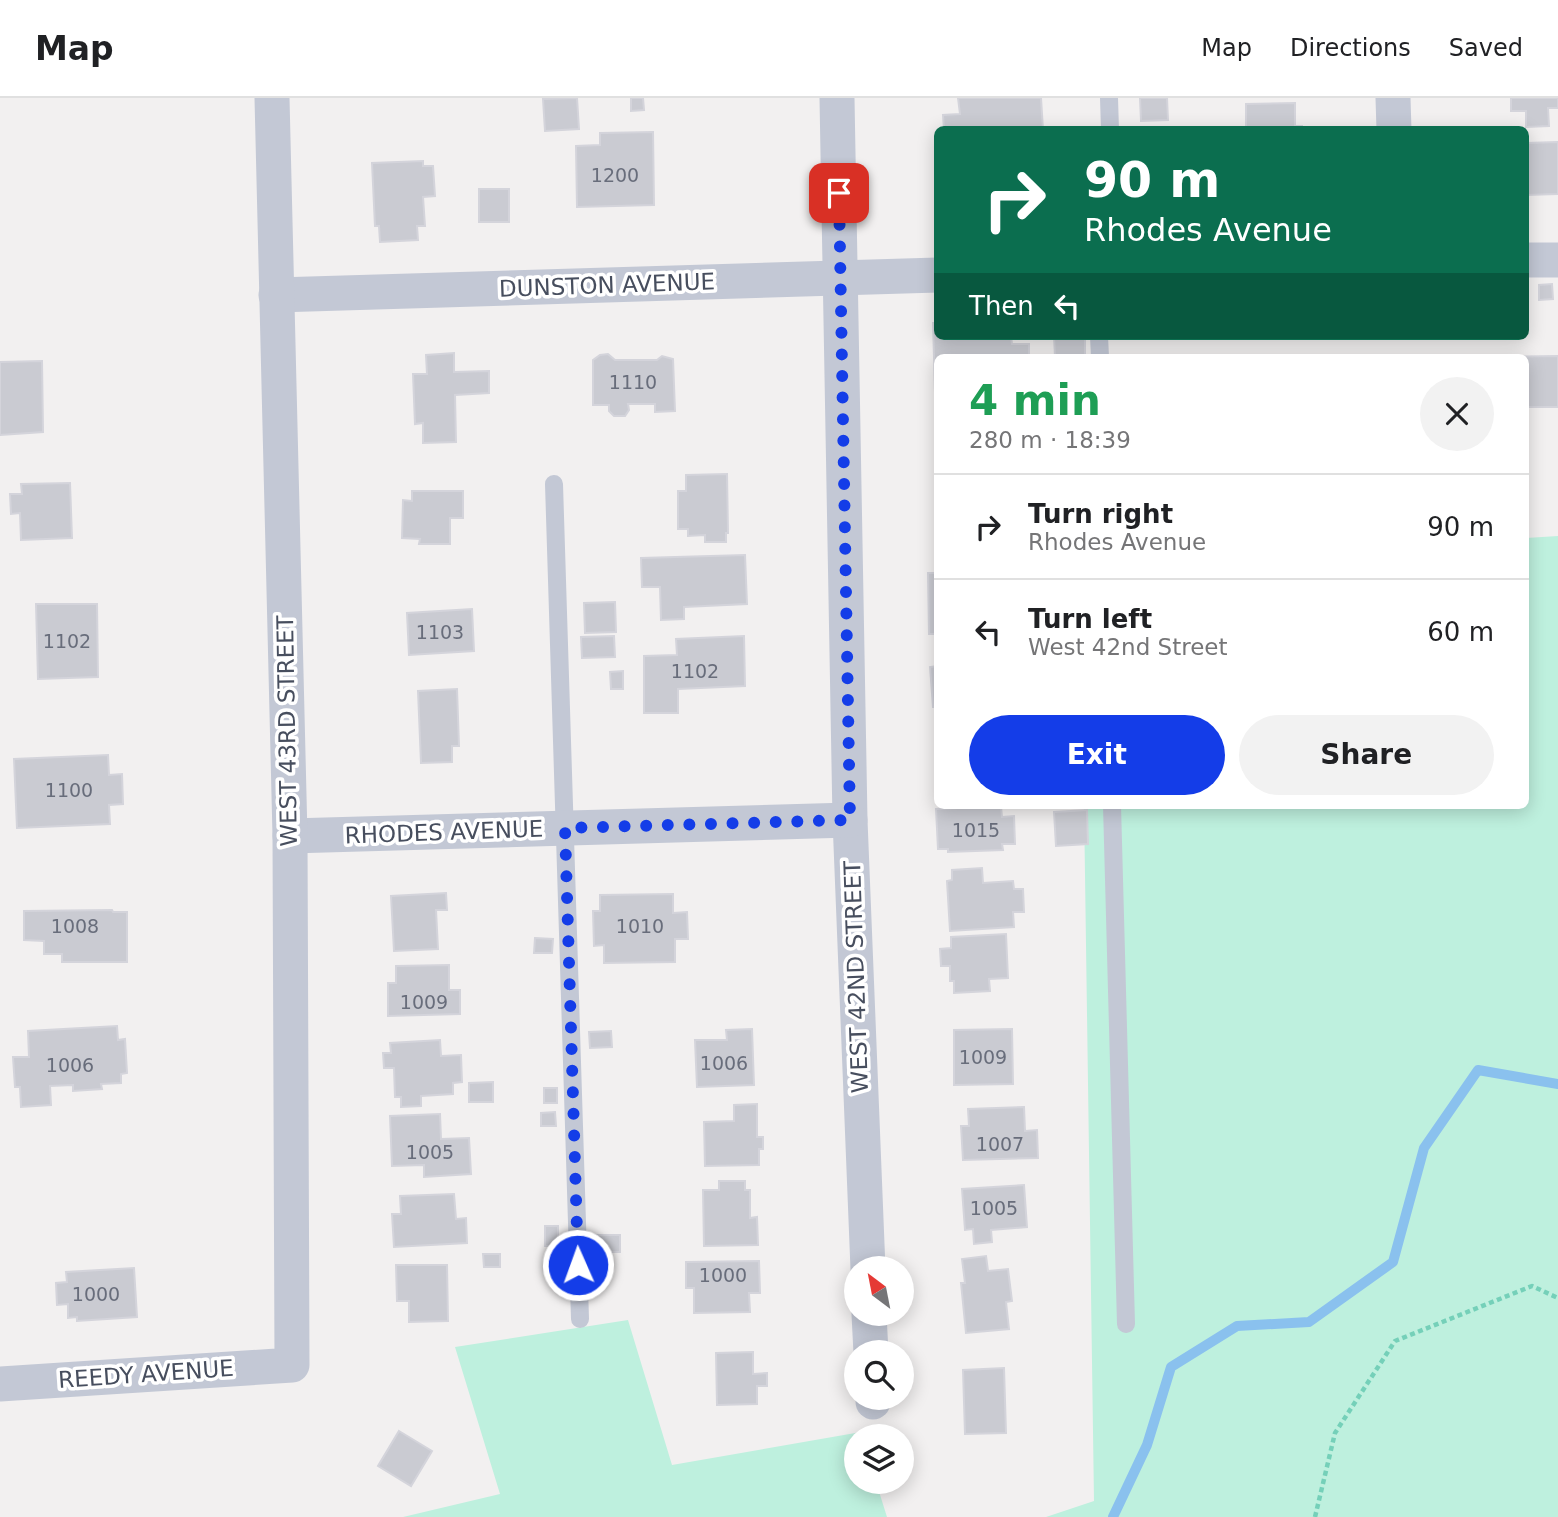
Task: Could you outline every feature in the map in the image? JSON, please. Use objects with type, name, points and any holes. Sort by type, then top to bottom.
[{"type":"street","name":"WEST 43RD STREET","points":[[272,98],[290,836],[292,1365]]},
{"type":"street","name":"WEST 42ND STREET","points":[[837,98],[850,820],[867,1256]]},
{"type":"street","points":[[1393,98],[1394,126]]},
{"type":"street","points":[[1529,260],[1558,260]]},
{"type":"street","name":"DUNSTON AVENUE","points":[[276,295],[934,275]]},
{"type":"street","name":"RHODES AVENUE","points":[[290,836],[850,820]]},
{"type":"street","name":"REEDY AVENUE","points":[[0,1384],[292,1365]]},
{"type":"lane","points":[[1109,98],[1110,126]]},
{"type":"lane","points":[[554,484],[580,1319]]},
{"type":"lane","points":[[1112,809],[1126,1324]]},
{"type":"path","points":[[1315,1517],[1335,1433],[1395,1341],[1532,1286],[1558,1298]]},
{"type":"green space","points":[[1558,536],[1558,1517],[1046,1517],[1094,1501],[1084,809],[1529,809],[1529,538]]},
{"type":"green space","points":[[628,1320],[672,1465],[844,1435],[844,1494],[880,1494],[887,1517],[403,1517],[500,1494],[455,1347]]},
{"type":"building","points":[[577,98],[579,129],[545,131],[543,99]]},
{"type":"building","points":[[631,98],[643,98],[644,110],[631,111]]},
{"type":"building","points":[[958,98],[1041,98],[1043,126],[944,126],[943,115],[960,114]]},
{"type":"building","points":[[1140,98],[1167,98],[1168,120],[1141,121]]},
{"type":"building","points":[[1511,98],[1558,98],[1558,108],[1548,108],[1549,126],[1526,126],[1526,111],[1511,111]]},
{"type":"building","points":[[1295,103],[1295,126],[1246,126],[1246,104]]},
{"type":"building","points":[[653,132],[654,205],[577,207],[576,146],[600,145],[600,133]]},
{"type":"building","points":[[1558,142],[1558,194],[1529,195],[1529,143]]},
{"type":"building","points":[[423,161],[423,166],[433,166],[435,196],[423,197],[425,226],[417,226],[418,240],[380,242],[379,226],[375,226],[372,163]]},
{"type":"building","points":[[479,189],[509,189],[509,222],[479,222]]},
{"type":"building","points":[[1552,284],[1553,299],[1539,300],[1539,285]]},
{"type":"building","points":[[933,323],[934,340],[1012,340],[1012,344],[1029,344],[1029,354],[934,354],[934,358]]},
{"type":"building","points":[[1054,340],[1085,340],[1085,354],[1055,354]]},
{"type":"building","points":[[454,353],[454,372],[489,371],[489,393],[455,395],[456,442],[423,443],[423,423],[415,424],[413,374],[427,374],[426,355]]},
{"type":"building","points":[[608,354],[615,360],[657,360],[662,356],[673,359],[675,411],[655,412],[655,404],[628,404],[629,410],[625,416],[614,416],[609,411],[609,405],[593,405],[593,360]]},
{"type":"building","points":[[1529,356],[1558,356],[1558,407],[1529,407]]},
{"type":"building","points":[[42,361],[43,432],[0,435],[0,362]]},
{"type":"building","points":[[727,474],[726,542],[705,542],[705,535],[688,536],[688,529],[678,529],[678,491],[686,491],[686,475]]},
{"type":"building","points":[[70,483],[72,538],[21,540],[20,513],[11,514],[10,494],[22,494],[21,484]]},
{"type":"building","points":[[412,491],[463,491],[463,518],[450,518],[450,544],[419,544],[420,539],[402,538],[403,500],[412,501]]},
{"type":"building","points":[[745,555],[747,604],[684,607],[684,619],[661,620],[660,587],[642,587],[641,558]]},
{"type":"building","points":[[928,573],[934,573],[934,634],[929,634]]},
{"type":"building","points":[[615,602],[616,632],[585,633],[584,603]]},
{"type":"building","points":[[36,604],[97,604],[98,677],[38,679]]},
{"type":"building","points":[[472,609],[474,651],[409,655],[407,613]]},
{"type":"building","points":[[614,636],[615,657],[582,658],[581,637]]},
{"type":"building","points":[[744,636],[745,686],[678,689],[678,713],[644,713],[644,656],[677,655],[676,639]]},
{"type":"building","points":[[934,666],[934,707],[933,707],[930,667]]},
{"type":"building","points":[[623,671],[623,689],[611,689],[610,672]]},
{"type":"building","points":[[457,689],[459,746],[452,746],[452,762],[421,763],[418,691]]},
{"type":"building","points":[[108,755],[109,775],[122,774],[123,804],[109,805],[110,824],[17,828],[14,759]]},
{"type":"building","points":[[936,809],[1001,809],[1002,817],[1014,816],[1015,844],[1002,844],[1003,850],[948,852],[948,849],[938,849]]},
{"type":"building","points":[[1087,810],[1088,844],[1056,846],[1054,812]]},
{"type":"building","points":[[982,868],[983,883],[1013,881],[1014,889],[1023,889],[1024,912],[1013,912],[1014,927],[950,931],[947,881],[952,880],[952,870]]},
{"type":"building","points":[[446,893],[447,910],[436,910],[438,949],[394,951],[391,896]]},
{"type":"building","points":[[673,894],[673,913],[687,912],[688,939],[675,939],[675,962],[604,963],[604,945],[594,946],[593,911],[600,911],[600,895]]},
{"type":"building","points":[[24,911],[127,912],[127,962],[62,962],[62,954],[44,954],[44,941],[24,940]]},
{"type":"building","points":[[1006,934],[1008,978],[989,979],[990,991],[954,993],[954,981],[950,981],[950,966],[941,966],[940,949],[951,948],[951,937]]},
{"type":"building","points":[[535,938],[553,939],[552,953],[534,953]]},
{"type":"building","points":[[449,965],[449,990],[460,990],[460,1014],[388,1016],[388,983],[396,983],[396,966]]},
{"type":"building","points":[[117,1026],[118,1040],[125,1039],[127,1073],[121,1074],[121,1083],[101,1084],[102,1089],[73,1091],[73,1085],[50,1086],[51,1105],[21,1107],[20,1087],[15,1087],[13,1057],[29,1057],[28,1031]]},
{"type":"building","points":[[752,1029],[754,1085],[697,1087],[695,1040],[727,1040],[726,1030]]},
{"type":"building","points":[[1012,1029],[1013,1084],[954,1085],[954,1030]]},
{"type":"building","points":[[611,1031],[612,1047],[590,1048],[589,1032]]},
{"type":"building","points":[[440,1040],[441,1056],[461,1055],[462,1082],[453,1083],[453,1094],[421,1096],[421,1106],[401,1107],[401,1097],[395,1097],[394,1068],[384,1068],[383,1053],[391,1053],[390,1043]]},
{"type":"building","points":[[493,1082],[493,1102],[469,1102],[469,1083]]},
{"type":"building","points":[[544,1088],[557,1088],[557,1103],[544,1103]]},
{"type":"building","points":[[757,1104],[757,1137],[763,1137],[763,1149],[759,1149],[759,1165],[705,1166],[704,1122],[734,1121],[734,1105]]},
{"type":"building","points":[[1024,1107],[1025,1131],[1037,1130],[1038,1158],[963,1160],[961,1126],[969,1126],[968,1109]]},
{"type":"building","points":[[555,1112],[556,1126],[541,1126],[541,1113]]},
{"type":"building","points":[[440,1114],[441,1139],[469,1138],[471,1174],[424,1177],[424,1165],[392,1166],[390,1116]]},
{"type":"building","points":[[719,1181],[745,1181],[745,1190],[750,1190],[750,1218],[757,1217],[758,1245],[704,1246],[703,1190],[719,1190]]},
{"type":"building","points":[[1024,1185],[1027,1227],[991,1230],[992,1242],[974,1244],[973,1229],[965,1230],[962,1189]]},
{"type":"building","points":[[454,1194],[456,1219],[466,1218],[467,1243],[394,1247],[392,1214],[401,1214],[400,1196]]},
{"type":"building","points":[[545,1226],[558,1226],[558,1246],[545,1246]]},
{"type":"building","points":[[588,1235],[620,1235],[620,1252],[589,1252]]},
{"type":"building","points":[[483,1254],[500,1254],[500,1267],[484,1267]]},
{"type":"building","points":[[986,1256],[988,1271],[1008,1269],[1012,1301],[1006,1302],[1009,1329],[966,1333],[961,1283],[965,1283],[962,1259]]},
{"type":"building","points":[[759,1261],[760,1293],[749,1293],[750,1312],[694,1313],[694,1288],[686,1288],[686,1262]]},
{"type":"building","points":[[593,1263],[608,1263],[608,1275],[593,1275]]},
{"type":"building","points":[[396,1265],[447,1265],[448,1321],[409,1322],[409,1301],[397,1301]]},
{"type":"building","points":[[134,1268],[137,1317],[77,1321],[77,1317],[68,1318],[68,1304],[57,1305],[56,1283],[67,1282],[66,1272]]},
{"type":"building","points":[[753,1352],[753,1374],[767,1373],[767,1386],[757,1386],[757,1404],[717,1405],[716,1353]]},
{"type":"building","points":[[1004,1368],[1006,1433],[965,1434],[963,1370]]},
{"type":"building","points":[[399,1431],[432,1451],[411,1486],[378,1466]]},
{"type":"waterway","points":[[1113,1517],[1147,1445],[1171,1367],[1237,1326],[1309,1322],[1393,1262],[1424,1148],[1478,1070],[1558,1084]]},
{"type":"route","points":[[578,1265],[565,828],[850,820],[839,193]]}]
